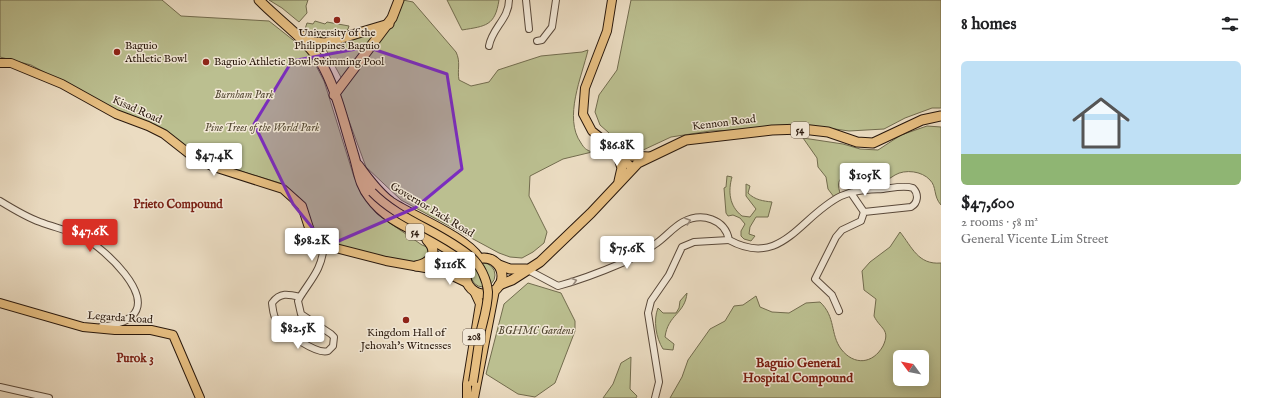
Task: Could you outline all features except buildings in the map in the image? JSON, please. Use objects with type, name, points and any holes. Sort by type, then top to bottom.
[{"type":"highway","name":"Governor Pack Road","points":[[259,0],[312,51],[323,66],[357,164],[360,182],[371,200],[383,212],[453,254],[466,270]]},
{"type":"highway","points":[[264,0],[304,37],[317,43],[325,44],[389,24]]},
{"type":"highway","points":[[334,95],[389,24],[396,11],[399,0]]},
{"type":"highway","name":"Kennon Road","points":[[497,288],[512,280],[526,269],[540,262],[591,213],[632,168],[650,156],[686,140],[772,130],[817,130],[857,142],[873,143],[922,120],[941,116]]},
{"type":"highway","points":[[617,152],[631,156],[650,156]]},
{"type":"highway","points":[[617,152],[622,168],[619,182]]},
{"type":"highway","name":"Governor Pack Road","points":[[357,164],[378,191],[390,201],[469,245],[479,258]]},
{"type":"highway","points":[[416,266],[428,262],[433,255],[432,245],[423,236]]},
{"type":"highway","points":[[474,291],[467,283],[466,270],[472,262],[479,258],[490,258],[499,265],[515,269],[526,269]]},
{"type":"highway","points":[[497,288],[502,275],[499,265]]},
{"type":"highway","name":"54","points":[[474,291],[486,294],[497,288]]},
{"type":"main road","points":[[612,0],[607,31],[584,88],[583,114],[592,132],[617,152],[632,168]]},
{"type":"main road","name":"Kisad Road","points":[[0,63],[11,63],[62,84],[116,114],[148,126],[164,134],[192,156],[208,164],[283,189],[302,206],[311,234],[324,246]]},
{"type":"main road","points":[[357,164],[372,192],[381,201],[398,214],[472,257],[486,281],[487,297],[471,398]]},
{"type":"main road","points":[[324,246],[386,261],[442,271],[466,270]]},
{"type":"main road","points":[[442,271],[467,283]]},
{"type":"main road","name":"208","points":[[474,398],[497,288]]},
{"type":"main road","points":[[474,291],[480,304]]},
{"type":"main road","points":[[480,304],[484,298],[487,297]]},
{"type":"main road","points":[[487,297],[492,300],[493,306]]},
{"type":"main road","name":"Legarda Road","points":[[0,303],[83,327],[151,330],[173,335],[200,398]]},
{"type":"main road","name":"208","points":[[467,398],[467,384],[480,304]]},
{"type":"street","points":[[489,46],[493,35],[506,16],[509,0]]},
{"type":"street","points":[[526,0],[529,29]]},
{"type":"street","points":[[537,41],[542,40],[552,27],[556,0]]},
{"type":"street","points":[[655,398],[659,382],[648,313],[650,301],[669,275],[682,247],[694,242],[729,240],[747,248],[758,249],[776,245],[826,205],[839,197],[867,189],[910,187],[916,192],[916,202],[911,207],[864,212]]},
{"type":"street","points":[[851,193],[864,212]]},
{"type":"street","points":[[0,201],[28,218],[76,234],[87,240],[110,257],[124,274],[138,293],[139,300],[136,310],[132,316],[124,322],[97,328]]},
{"type":"street","points":[[839,311],[832,295],[817,282],[816,275],[836,237],[842,230],[861,221],[864,212]]},
{"type":"street","points":[[526,269],[558,286],[588,277],[647,249],[685,221],[694,219],[712,218],[719,222],[725,227],[729,240]]},
{"type":"street","points":[[300,297],[286,294],[276,298],[272,303],[272,310],[276,322],[306,345],[317,351],[328,351],[333,346],[334,338],[322,327],[302,314],[298,302],[322,262],[324,246]]},
{"type":"street","points":[[0,387],[10,388],[49,398]]},
{"type":"highlighted area","points":[[367,47],[447,74],[462,169],[415,208],[327,246],[293,204],[254,124],[292,61]]},
{"type":"green space","name":"Burnham Park","points":[[0,0],[162,0],[181,16],[269,21],[302,47],[313,60],[324,81],[354,177],[368,203],[377,214],[422,245],[451,257],[454,262],[454,267],[449,270],[328,245],[318,238],[302,200],[283,184],[208,161],[31,65],[0,57]]},
{"type":"green space","points":[[269,0],[308,0],[306,6],[307,13],[299,22],[282,8]]},
{"type":"green space","points":[[403,0],[413,2],[456,52],[458,59],[459,80],[471,86],[489,82],[498,70],[541,56],[582,52],[588,50],[578,84],[574,109],[574,122],[576,133],[581,143],[585,149],[592,152],[563,159],[530,176],[529,196],[547,232],[544,243],[533,252],[522,258],[510,257],[499,253],[401,200],[366,167],[338,91],[394,23]]},
{"type":"green space","points":[[447,0],[499,0],[492,20],[483,26],[462,30]]},
{"type":"green space","points":[[631,0],[941,0],[941,108],[932,108],[905,118],[884,129],[849,131],[821,127],[710,131],[671,137],[641,151],[626,148],[600,125],[595,112],[599,95],[617,70]]},
{"type":"green space","points":[[315,21],[325,24],[327,22],[349,26],[346,31],[331,34],[323,38],[305,29],[307,23],[313,24]]},
{"type":"green space","points":[[373,32],[376,36],[342,79],[325,48]]},
{"type":"green space","points":[[927,126],[941,127],[941,205],[937,198],[934,186],[930,180],[923,175],[913,172],[899,173],[882,183],[876,184],[862,181],[857,174],[851,172],[840,180],[838,185],[840,193],[834,197],[828,189],[826,177],[818,167],[817,158],[803,138],[843,144],[860,149],[878,150],[901,135]]},
{"type":"green space","points":[[727,176],[732,177],[730,193],[732,203],[734,208],[742,216],[750,217],[756,209],[746,196],[746,184],[750,186],[748,193],[753,197],[759,200],[772,202],[768,217],[756,217],[750,227],[749,234],[755,236],[751,241],[744,239],[741,236],[741,231],[745,224],[740,218],[733,215],[728,216],[726,213],[724,188],[726,187]]},
{"type":"green space","points":[[900,232],[916,254],[921,258],[933,263],[941,263],[941,398],[670,398],[682,377],[688,360],[710,329],[725,321],[734,306],[743,305],[756,296],[760,307],[772,312],[789,313],[806,303],[820,302],[831,320],[835,337],[841,349],[846,354],[852,358],[863,361],[874,356],[883,346],[886,336],[884,330],[874,316],[876,299],[864,290],[862,271],[870,262],[890,247]]},
{"type":"green space","points":[[483,263],[491,267],[495,275],[491,283],[483,287],[475,283],[471,275],[475,267]]},
{"type":"green space","name":"BGHMC Gardens","points":[[528,283],[561,293],[575,321],[575,331],[555,383],[535,397],[518,394],[486,374],[504,304]]},
{"type":"green space","points":[[687,293],[683,306],[669,323],[665,337],[674,344],[673,350],[663,349],[656,329],[656,313],[658,308],[663,313],[676,313],[679,308],[680,301]]},
{"type":"green space","points":[[631,357],[630,389],[637,396],[636,398],[603,398],[613,384],[621,363]]},
{"type":"place","name":"University of the Philippines Baguio","points":[[337,20]]},
{"type":"place","name":"Baguio Athletic Bowl","points":[[117,52]]},
{"type":"place","name":"Baguio Athletic Bowl Swimming Pool","points":[[206,62]]},
{"type":"place","name":"Kingdom Hall of Jehovah's Witnesses","points":[[406,320]]},
{"type":"district","name":"Prieto Compound","points":[[178,204]]},
{"type":"district","name":"Purok 3","points":[[135,358]]},
{"type":"district","name":"Baguio General Hospital Compound","points":[[798,370]]},
{"type":"park label","name":"Pine Trees of the World Park","points":[[262,128]]}]
